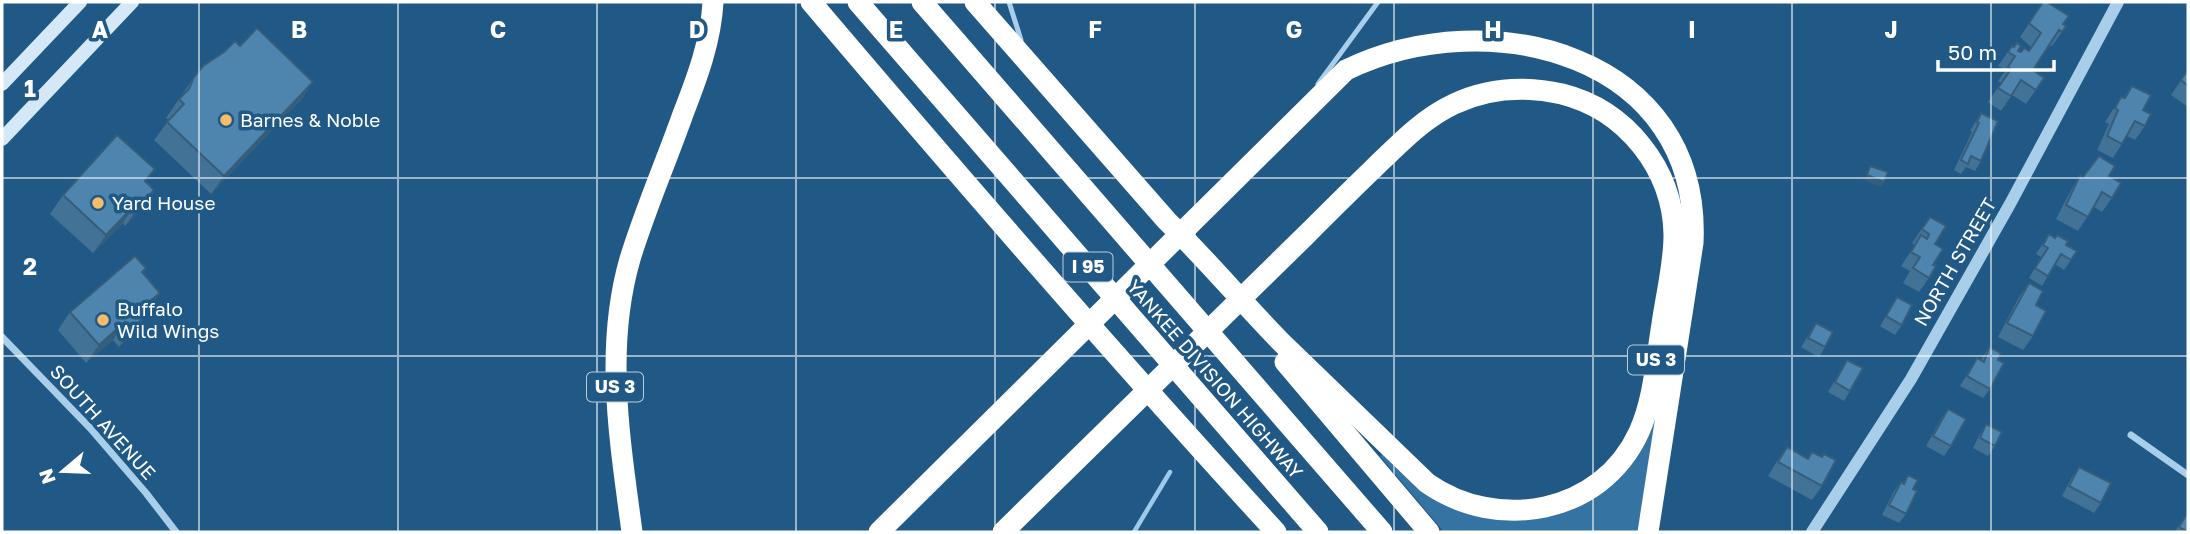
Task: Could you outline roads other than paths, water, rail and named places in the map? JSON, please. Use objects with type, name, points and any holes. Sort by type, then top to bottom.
[{"type":"highway","name":"US 3","points":[[632,532],[618,429],[615,381],[621,298],[635,243],[705,51],[713,2]]},
{"type":"highway","points":[[811,2],[968,185],[1276,532]]},
{"type":"highway","name":"YANKEE DIVISION HIGHWAY","points":[[858,2],[1318,532]]},
{"type":"highway","name":"YANKEE DIVISION HIGHWAY","points":[[922,2],[1382,532]]},
{"type":"highway","name":"US 3","points":[[975,2],[1167,221],[1200,252],[1281,342],[1427,483],[1450,497],[1474,506],[1518,511],[1562,502],[1591,487],[1615,466],[1639,431],[1650,396],[1674,231],[1671,205],[1658,169],[1643,146],[1625,127],[1602,111],[1577,99],[1526,89],[1490,92],[1452,104],[1420,125],[1261,279],[1120,418],[1003,532]]},
{"type":"highway","points":[[879,532],[1356,62],[1393,39],[1433,24]]},
{"type":"highway","points":[[1571,37],[1620,68],[1650,99],[1677,147],[1687,174],[1692,200],[1694,228],[1690,272],[1648,532]]},
{"type":"highway","points":[[1167,221],[1192,257],[1429,532]]},
{"type":"main road","points":[[2,84],[80,2]]},
{"type":"main road","points":[[2,139],[132,2]]},
{"type":"street","name":"NORTH STREET","points":[[1812,532],[1910,379],[2010,204],[2118,2]]},
{"type":"street","name":"SOUTH AVENUE","points":[[2,337],[90,428],[176,532]]},
{"type":"street","points":[[2131,435],[2188,475]]},
{"type":"lane","points":[[1009,2],[1023,44],[1043,79]]},
{"type":"lane","points":[[1277,139],[1378,2]]},
{"type":"waterway","points":[[1134,532],[1170,472]]},
{"type":"place","name":"Barnes & Noble","points":[[226,120]]},
{"type":"place","name":"Yard House","points":[[98,203]]},
{"type":"place","name":"Buffalo Wild Wings","points":[[103,320]]}]
